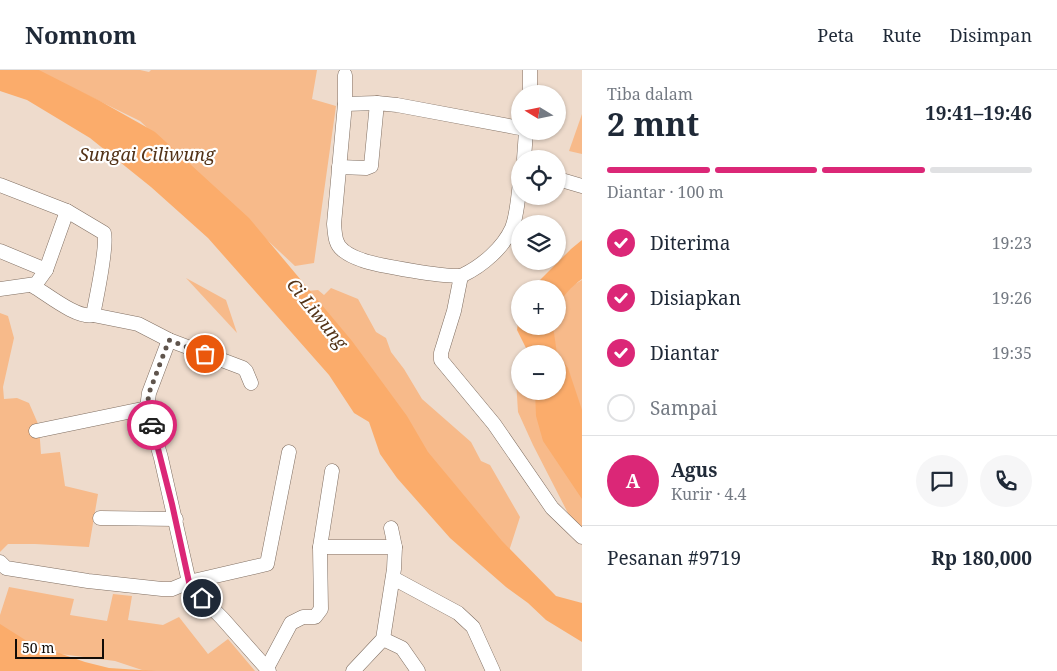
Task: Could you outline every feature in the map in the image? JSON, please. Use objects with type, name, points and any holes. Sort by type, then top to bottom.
[{"type":"street","points":[[530,70],[530,85]]},
{"type":"street","points":[[345,75],[345,104],[334,224],[337,244],[344,251],[362,260],[422,272],[461,276],[485,261],[502,243],[512,228],[516,205]]},
{"type":"street","points":[[345,104],[360,102],[397,105],[511,126]]},
{"type":"street","points":[[339,167],[366,168],[371,166],[376,103]]},
{"type":"street","points":[[566,181],[582,186]]},
{"type":"street","points":[[0,185],[67,211],[104,233],[93,315]]},
{"type":"street","points":[[33,286],[46,270],[67,211]]},
{"type":"street","points":[[0,251],[46,270]]},
{"type":"street","points":[[461,276],[454,311],[440,360],[494,424],[552,508],[582,537]]},
{"type":"street","points":[[0,288],[33,286],[70,309],[88,316],[93,315],[138,324],[169,340],[245,370],[250,383]]},
{"type":"street","points":[[169,340],[149,393],[147,408],[176,519],[189,582],[193,589],[222,618],[268,670],[291,623],[302,617],[315,617],[321,609],[320,547],[332,471]]},
{"type":"street","points":[[36,430],[147,408]]},
{"type":"street","points":[[0,562],[6,568],[88,581],[162,589],[172,589],[189,582],[267,564],[289,452]]},
{"type":"street","points":[[100,518],[176,519]]},
{"type":"street","points":[[353,671],[384,639],[393,578],[395,547],[391,528]]},
{"type":"street","points":[[320,547],[395,547]]},
{"type":"street","points":[[393,578],[458,614],[473,627],[494,671]]},
{"type":"street","points":[[384,639],[402,648],[418,671]]},
{"type":"shaded area","points":[[36,70],[140,70],[149,72],[151,70],[317,70],[312,99],[336,106],[314,263],[295,266],[140,121]]},
{"type":"shaded area","points":[[582,114],[582,154],[569,151]]},
{"type":"shaded area","points":[[186,278],[226,300],[237,333]]},
{"type":"shaded area","points":[[582,280],[582,443],[562,400],[566,400],[566,345],[552,345],[551,335],[566,335],[566,289]]},
{"type":"shaded area","points":[[331,288],[358,299],[376,332],[386,338],[391,352],[422,399],[471,442],[481,461],[490,465],[520,517],[509,551],[428,459],[307,291],[318,290],[324,295]]},
{"type":"shaded area","points":[[0,313],[8,316],[14,338],[3,387],[4,399],[17,398],[29,403],[39,426],[41,454],[60,452],[65,486],[98,494],[89,547],[8,544],[0,552]]},
{"type":"shaded area","points":[[517,400],[542,400],[582,487],[582,530],[570,517],[518,412]]},
{"type":"shaded area","points":[[9,587],[74,599],[70,615],[107,621],[113,594],[132,596],[128,620],[163,625],[179,617],[208,654],[228,639],[255,671],[145,671],[115,661],[13,648],[0,637],[0,615]]},
{"type":"water","name":"Sungai Ciliwung","points":[[0,70],[39,70],[155,132],[249,218],[352,341],[407,416],[428,452],[502,541],[556,596],[582,603],[582,642],[546,620],[450,538],[397,478],[380,454],[369,422],[354,413],[329,375],[208,238],[151,187],[90,138],[27,100],[0,91]]},
{"type":"water","points":[[582,240],[582,279],[566,294],[566,280],[540,280],[550,270],[566,270],[566,254]]},
{"type":"water","points":[[520,335],[554,335],[556,345],[524,345]]},
{"type":"water","points":[[566,365],[582,410],[582,499],[543,441],[536,416],[535,400],[566,400]]},
{"type":"water","points":[[0,624],[30,643],[85,662],[109,668],[156,671],[0,671]]},
{"type":"way so far","points":[[152,425],[147,408],[149,393],[169,340],[205,354]]},
{"type":"route","points":[[152,425],[189,582],[202,598]]},
{"type":"water label","name":"Ci Liwung","points":[[317,314]]}]
